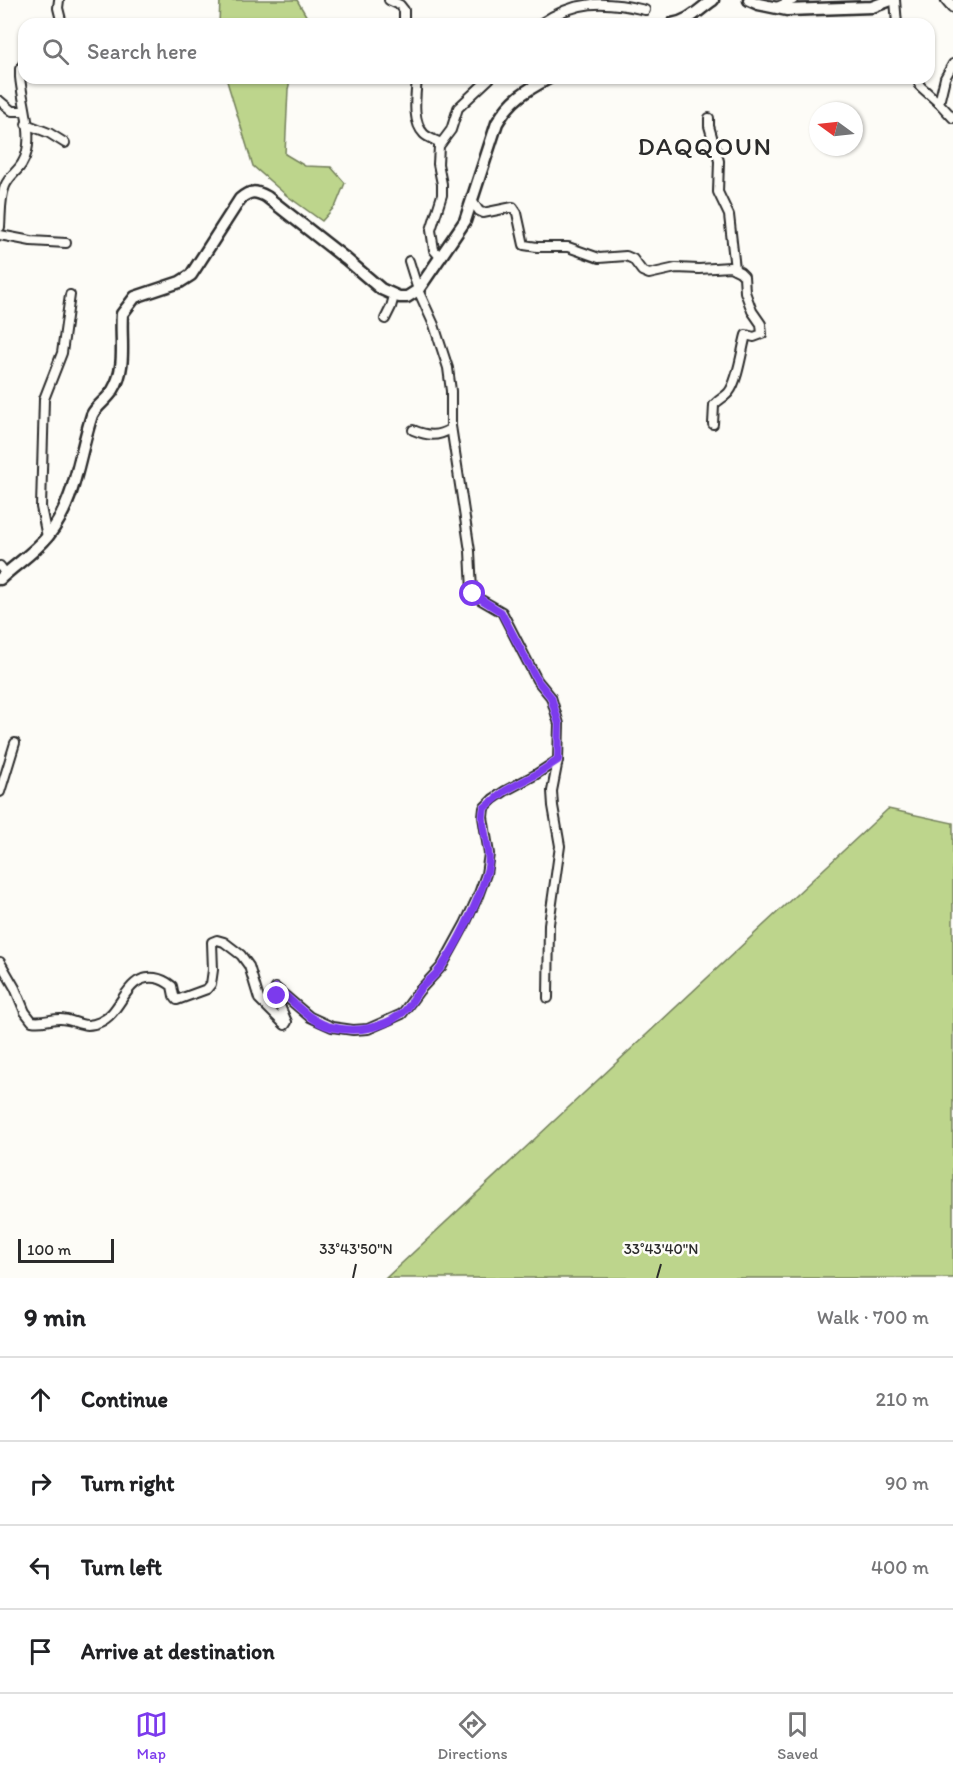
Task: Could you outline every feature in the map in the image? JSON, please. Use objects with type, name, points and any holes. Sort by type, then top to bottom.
[{"type":"main road","points":[[690,18],[713,0]]},
{"type":"main road","points":[[749,0],[788,10],[872,7],[893,0]]},
{"type":"main road","points":[[947,0],[953,7]]},
{"type":"main road","points":[[2,573],[34,551],[57,525],[69,501],[94,410],[107,399],[119,380],[122,314],[126,307],[135,297],[180,282],[191,275],[240,199],[246,194],[257,192],[267,197],[381,289],[394,296],[407,297],[418,290],[465,221],[497,123],[503,112],[512,101],[539,84]]},
{"type":"street","points":[[59,0],[60,18]]},
{"type":"street","points":[[389,0],[400,5],[404,10],[404,18]]},
{"type":"street","points":[[773,8],[783,6],[793,0]]},
{"type":"street","points":[[893,0],[896,18]]},
{"type":"street","points":[[550,18],[564,10],[592,2],[624,3],[645,10]]},
{"type":"street","points":[[939,103],[945,78],[953,64]]},
{"type":"street","points":[[0,227],[3,189],[6,182],[19,171],[27,151],[21,84]]},
{"type":"street","points":[[417,84],[418,124],[424,134],[441,143]]},
{"type":"street","points":[[441,258],[434,250],[431,230],[442,195],[438,164],[441,143],[451,130],[458,108],[484,84]]},
{"type":"street","points":[[919,84],[953,118]]},
{"type":"street","points":[[0,101],[12,111],[24,111]]},
{"type":"street","points":[[710,118],[709,126],[719,161],[718,192],[729,215],[735,269]]},
{"type":"street","points":[[26,124],[49,133],[65,143]]},
{"type":"street","points":[[473,201],[483,213],[513,207],[517,213],[524,245],[568,247],[599,258],[626,256],[633,259],[642,271],[649,274],[676,267],[699,269],[721,266],[735,269],[744,276],[745,292],[752,311],[761,324],[762,334],[754,337],[746,335],[734,383],[729,392],[714,405],[713,424]]},
{"type":"street","points":[[0,236],[66,243]]},
{"type":"street","points":[[409,261],[448,368],[452,429],[470,551],[472,591],[476,597],[501,612],[537,680],[551,697],[559,724],[558,760],[552,791],[560,846],[549,924],[548,998]]},
{"type":"street","points":[[47,537],[41,507],[44,469],[44,399],[62,353],[70,295]]},
{"type":"street","points":[[385,319],[394,296]]},
{"type":"street","points":[[413,430],[428,436],[441,435],[452,429]]},
{"type":"street","points":[[0,792],[15,743]]},
{"type":"street","points":[[0,962],[32,1021],[44,1022],[60,1019],[91,1026],[112,1014],[125,993],[140,980],[149,978],[166,982],[172,986],[177,1000],[207,989],[213,981],[212,942],[220,941],[234,948],[246,961],[259,999],[285,1025],[287,1022],[274,992],[276,988],[320,1023],[345,1029],[373,1028],[407,1009],[419,991],[442,966],[469,918],[488,864],[484,808],[505,791],[558,760]]},
{"type":"green space","points":[[220,0],[297,0],[307,18],[219,18]]},
{"type":"green space","points":[[228,84],[289,84],[285,154],[305,166],[331,167],[345,183],[336,205],[322,221],[286,195],[253,166]]},
{"type":"green space","points":[[888,809],[953,823],[953,1278],[386,1278]]},
{"type":"district","name":"DAQQOUN","points":[[705,146]]},
{"type":"route","points":[[277,996],[275,988],[278,988],[316,1021],[344,1029],[373,1028],[402,1014],[442,966],[478,896],[486,874],[489,854],[483,817],[484,808],[505,791],[558,760],[559,724],[551,697],[537,680],[501,612],[473,594]]}]
